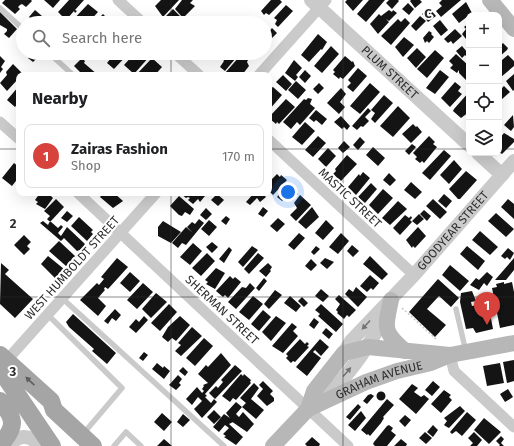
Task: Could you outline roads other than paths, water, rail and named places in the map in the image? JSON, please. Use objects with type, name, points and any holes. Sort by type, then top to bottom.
[{"type":"main road","points":[[490,0],[514,29]]},
{"type":"main road","points":[[396,304],[386,328],[391,339],[405,351]]},
{"type":"main road","name":"GRAHAM AVENUE","points":[[308,408],[397,370],[431,364],[450,355],[514,343]]},
{"type":"main road","name":"GRAHAM AVENUE","points":[[344,353],[368,347],[450,355]]},
{"type":"main road","name":"GOODYEAR STREET","points":[[273,446],[308,408],[314,391],[344,353]]},
{"type":"main road","points":[[2,361],[7,384],[52,446]]},
{"type":"main road","points":[[2,361],[50,400],[54,410],[87,441]]},
{"type":"main road","points":[[7,384],[43,408],[54,410]]},
{"type":"main road","points":[[0,401],[9,411],[13,420],[10,433],[0,445]]},
{"type":"street","points":[[118,0],[135,16]]},
{"type":"street","points":[[272,59],[319,3]]},
{"type":"street","name":"PLUM STREET","points":[[319,3],[466,142]]},
{"type":"street","points":[[183,60],[196,72]]},
{"type":"street","points":[[262,72],[272,60]]},
{"type":"street","points":[[0,122],[16,136]]},
{"type":"street","name":"MASTIC STREET","points":[[272,143],[414,275]]},
{"type":"street","points":[[481,156],[502,175]]},
{"type":"street","name":"GOODYEAR STREET","points":[[308,408],[323,398],[334,387],[368,347],[414,275],[514,161]]},
{"type":"street","name":"SHERMAN STREET","points":[[81,196],[348,446]]},
{"type":"street","name":"WEST HUMBOLDT STREET","points":[[2,361],[63,299],[153,196]]},
{"type":"street","name":"GOODYEAR STREET","points":[[344,353],[351,341],[396,304]]},
{"type":"street","points":[[450,355],[454,371],[514,427]]},
{"type":"street","points":[[6,446],[19,437],[26,436],[32,438],[40,446]]},
{"type":"lane","points":[[0,8],[16,23]]},
{"type":"lane","points":[[57,60],[70,72]]},
{"type":"lane","points":[[63,299],[224,446]]},
{"type":"lane","points":[[456,309],[466,352]]},
{"type":"lane","points":[[48,315],[122,388],[87,441]]},
{"type":"lane","points":[[114,446],[126,432],[141,446]]},
{"type":"place","name":"Zairas Fashion","points":[[487,325]]}]
